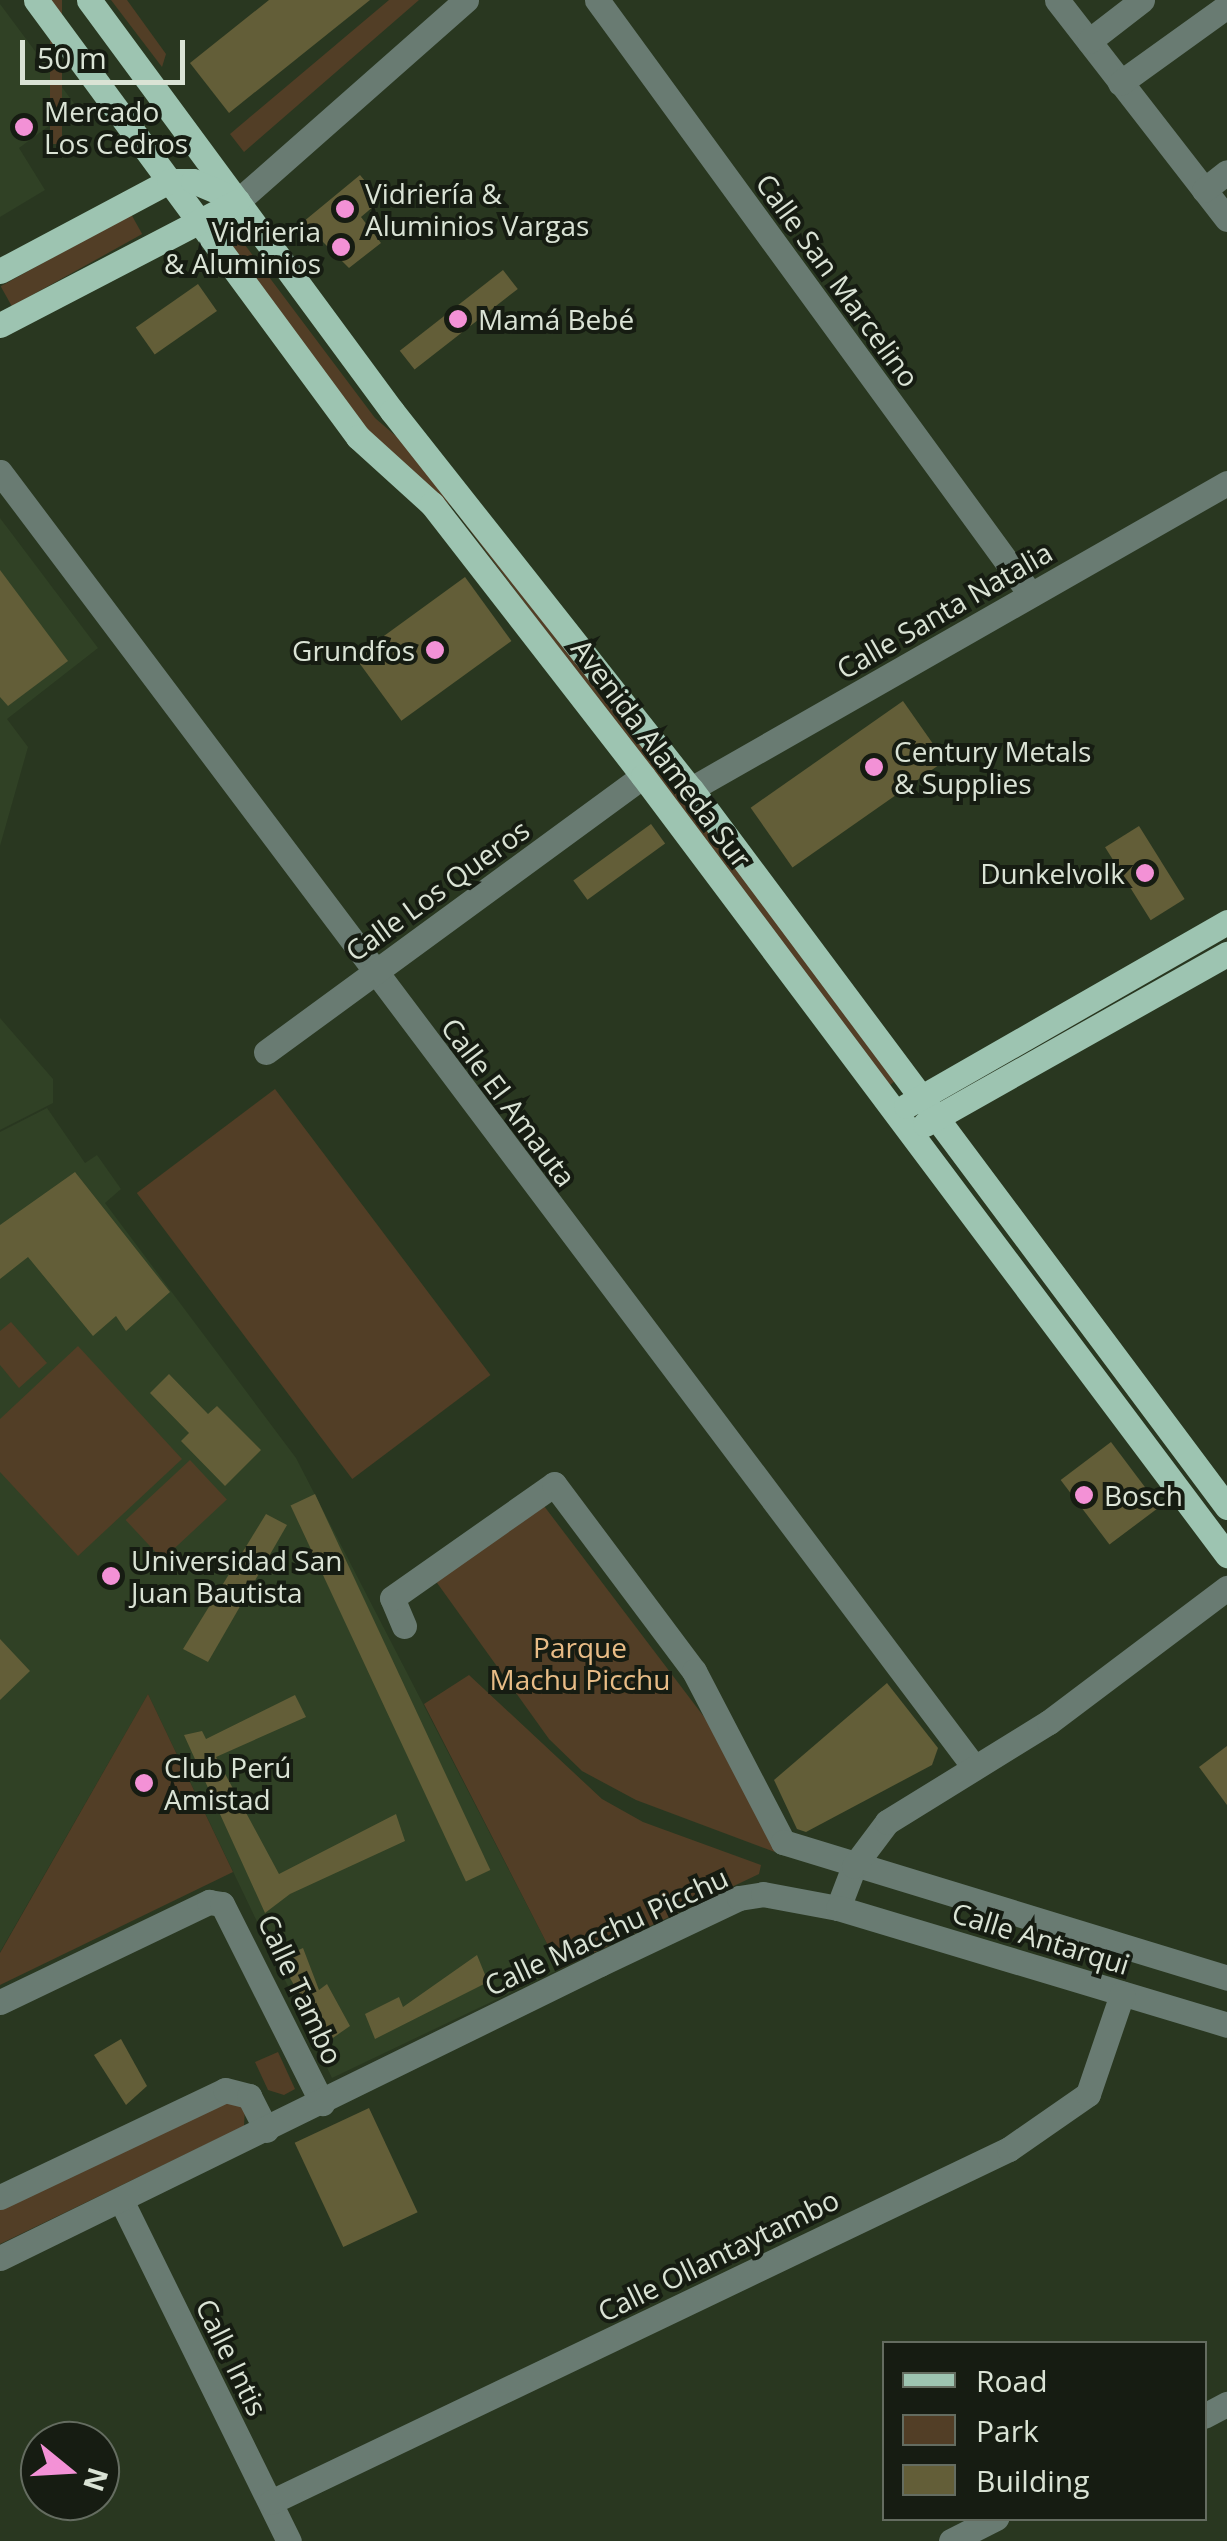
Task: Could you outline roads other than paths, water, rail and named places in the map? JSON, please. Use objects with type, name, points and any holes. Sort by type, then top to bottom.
[{"type":"main road","name":"Avenida Alameda Sur","points":[[36,0],[358,437],[432,504],[643,776],[1227,1555]]},
{"type":"main road","name":"Avenida Alameda Sur","points":[[89,0],[392,411],[690,789],[1227,1507]]},
{"type":"main road","points":[[0,271],[169,182],[194,181],[238,201]]},
{"type":"main road","points":[[0,325],[200,225],[238,201]]},
{"type":"main road","points":[[904,1122],[1227,922]]},
{"type":"main road","points":[[928,1107],[1227,954]]},
{"type":"street","points":[[238,201],[466,0]]},
{"type":"street","name":"Calle San Marcelino","points":[[597,0],[1031,595]]},
{"type":"street","points":[[1058,0],[1227,219]]},
{"type":"street","points":[[1088,41],[1142,0]]},
{"type":"street","points":[[1120,83],[1227,6]]},
{"type":"street","points":[[1204,190],[1227,172]]},
{"type":"street","name":"Calle El Amauta","points":[[0,472],[974,1767]]},
{"type":"street","name":"Calle Santa Natalia","points":[[690,789],[1227,483]]},
{"type":"street","name":"Calle Los Queros","points":[[266,1052],[643,776]]},
{"type":"street","points":[[404,1626],[392,1610],[392,1598],[554,1484],[694,1671],[776,1835],[794,1849],[1227,1978]]},
{"type":"street","points":[[838,1908],[854,1866],[887,1822],[1049,1722],[1227,1588]]},
{"type":"street","name":"Calle Macchu Picchu","points":[[0,2258],[739,1898],[763,1894],[838,1908]]},
{"type":"street","name":"Calle Tambo","points":[[0,2002],[209,1902],[222,1904],[322,2103]]},
{"type":"street","name":"Calle Antarqui","points":[[838,1908],[1227,2024]]},
{"type":"street","name":"Calle Ollantaytambo","points":[[271,2502],[1009,2149],[1088,2094],[1122,1994]]},
{"type":"street","points":[[0,2198],[225,2090],[249,2096],[266,2130]]},
{"type":"street","name":"Calle Intis","points":[[120,2200],[290,2541]]},
{"type":"street","points":[[950,2541],[990,2521]]},
{"type":"place","name":"Mercado Los Cedros","points":[[24,127]]},
{"type":"place","name":"Vidriería & Aluminios Vargas","points":[[345,209]]},
{"type":"place","name":"Vidrieria & Aluminios","points":[[341,247]]},
{"type":"place","name":"Mamá Bebé","points":[[458,319]]},
{"type":"place","name":"Grundfos","points":[[435,650]]},
{"type":"place","name":"Century Metals & Supplies","points":[[874,767]]},
{"type":"place","name":"Dunkelvolk","points":[[1145,873]]},
{"type":"place","name":"Bosch","points":[[1084,1495]]},
{"type":"place","name":"Universidad San Juan Bautista","points":[[111,1576]]},
{"type":"place","name":"Club Perú Amistad","points":[[144,1783]]},
{"type":"park label","name":"Parque Machu Picchu","points":[[580,1663]]}]
